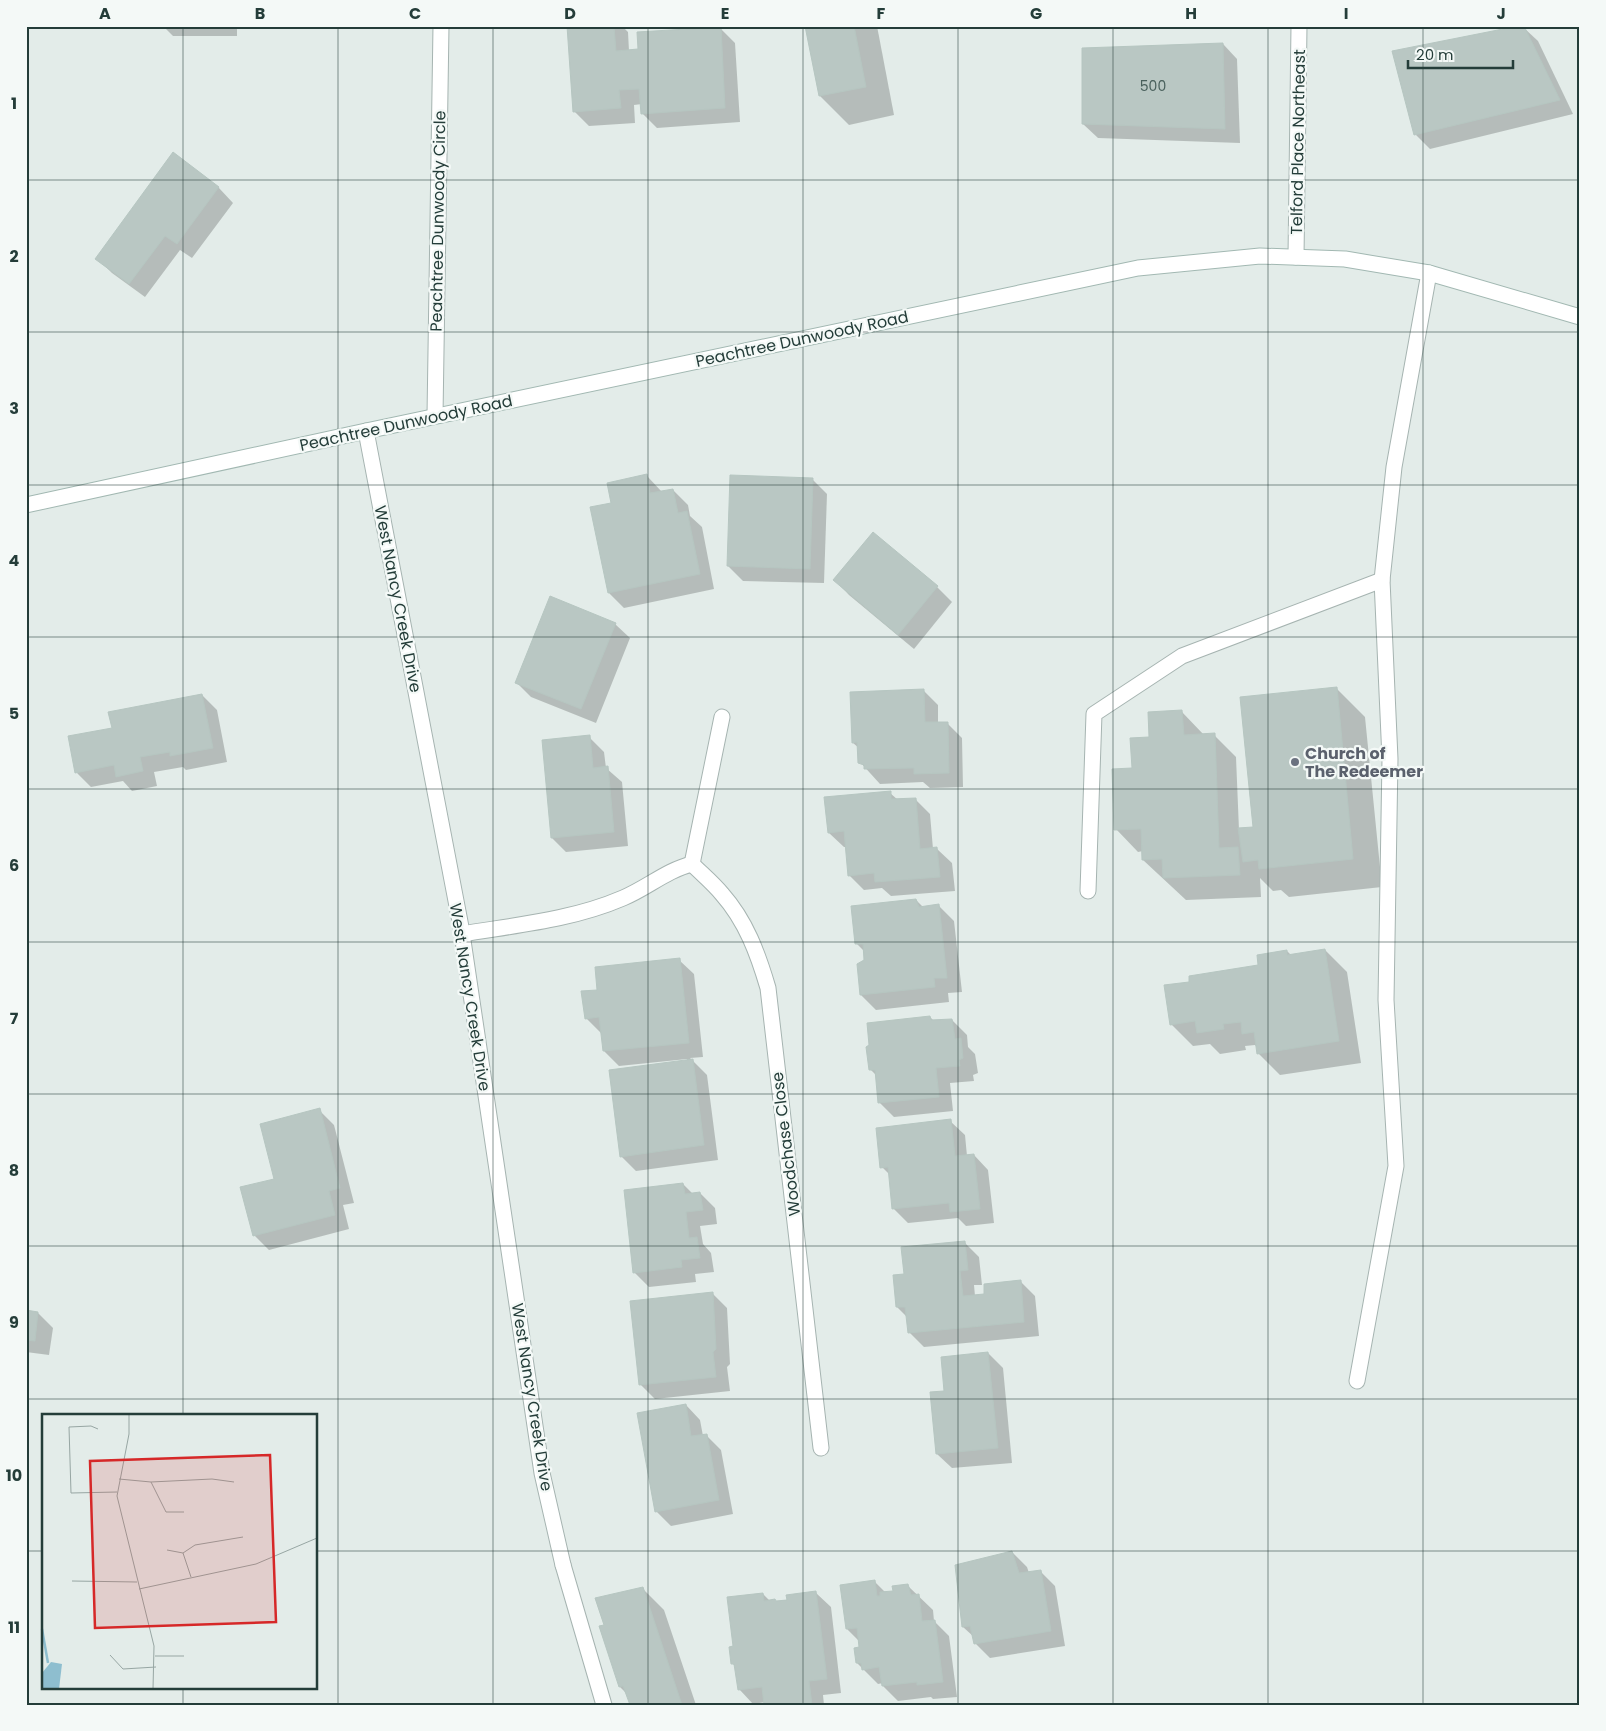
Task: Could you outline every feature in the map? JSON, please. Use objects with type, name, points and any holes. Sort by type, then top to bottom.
[{"type":"street","name":"Peachtree Dunwoody Circle","points":[[435,416],[441,26]]},
{"type":"street","name":"Telford Place Northeast","points":[[1296,257],[1299,26]]},
{"type":"street","name":"Peachtree Dunwoody Road","points":[[26,505],[435,416],[1138,268],[1260,256],[1345,259],[1429,273],[1580,317]]},
{"type":"street","points":[[1357,1381],[1396,1166],[1386,1000],[1390,759],[1382,580],[1394,467],[1429,273]]},
{"type":"street","name":"West Nancy Creek Drive","points":[[366,431],[462,934],[542,1473],[563,1565],[604,1705]]},
{"type":"street","points":[[1088,891],[1094,714],[1182,656],[1382,580]]},
{"type":"street","points":[[462,934],[578,914],[625,898],[681,866],[692,864],[722,717]]},
{"type":"street","name":"Woodchase Close","points":[[692,864],[722,894],[743,922],[760,958],[768,988],[822,1448]]},
{"type":"building","points":[[567,26],[614,26],[616,51],[638,49],[637,32],[721,27],[725,108],[641,114],[639,89],[619,90],[621,108],[573,112]]},
{"type":"building","points":[[805,26],[854,26],[866,87],[819,96]]},
{"type":"building","points":[[1524,26],[1560,100],[1414,135],[1392,51]]},
{"type":"building","points":[[1223,43],[1225,129],[1082,124],[1082,48]]},
{"type":"building","points":[[173,152],[219,187],[177,244],[165,236],[129,284],[95,259]]},
{"type":"building","points":[[647,474],[650,493],[673,489],[678,513],[687,511],[700,574],[608,593],[590,507],[611,503],[607,483]]},
{"type":"building","points":[[730,475],[813,478],[810,569],[727,566]]},
{"type":"building","points":[[873,532],[938,586],[898,635],[833,580]]},
{"type":"building","points":[[550,596],[616,623],[581,709],[515,683]]},
{"type":"building","name":"Church of The Redeemer","points":[[1337,687],[1353,859],[1259,869],[1258,860],[1243,862],[1238,828],[1253,827],[1240,697]]},
{"type":"building","points":[[924,689],[925,722],[948,722],[949,773],[914,774],[914,768],[864,769],[864,765],[858,763],[857,742],[852,743],[850,692]]},
{"type":"building","points":[[202,694],[213,748],[170,756],[170,752],[140,757],[143,771],[116,777],[114,765],[75,773],[68,736],[112,728],[108,712]]},
{"type":"building","points":[[1182,710],[1184,735],[1215,733],[1219,848],[1238,847],[1240,875],[1163,878],[1162,859],[1142,860],[1141,829],[1114,830],[1112,769],[1132,768],[1130,738],[1149,737],[1148,712]]},
{"type":"building","points":[[590,735],[593,768],[608,766],[614,832],[551,838],[542,740]]},
{"type":"building","points":[[891,791],[891,799],[916,798],[920,849],[937,847],[940,877],[875,882],[874,873],[848,876],[844,831],[828,833],[824,797]]},
{"type":"building","points":[[916,899],[919,907],[939,904],[947,978],[934,978],[935,987],[860,995],[857,964],[864,960],[863,944],[855,944],[851,906]]},
{"type":"building","points":[[1325,949],[1339,1041],[1257,1054],[1254,1032],[1242,1034],[1241,1022],[1223,1024],[1224,1029],[1197,1033],[1195,1021],[1170,1025],[1164,985],[1189,982],[1189,976],[1258,965],[1257,955],[1287,950],[1287,955]]},
{"type":"building","points":[[680,958],[689,1043],[603,1051],[599,1017],[585,1019],[581,991],[597,990],[595,967]]},
{"type":"building","points":[[930,1016],[931,1020],[952,1019],[955,1039],[961,1038],[963,1058],[959,1060],[960,1066],[936,1068],[939,1097],[878,1103],[875,1070],[869,1070],[866,1047],[869,1045],[867,1023]]},
{"type":"building","points":[[693,1059],[704,1145],[620,1157],[609,1070]]},
{"type":"building","points":[[320,1108],[340,1188],[329,1191],[335,1215],[253,1236],[240,1187],[274,1179],[260,1124]]},
{"type":"building","points":[[951,1119],[955,1156],[974,1154],[980,1209],[950,1212],[949,1203],[892,1209],[888,1167],[880,1168],[876,1128]]},
{"type":"building","points":[[683,1183],[685,1194],[700,1192],[703,1210],[686,1212],[689,1238],[697,1237],[700,1258],[681,1260],[682,1267],[633,1273],[624,1190]]},
{"type":"building","points":[[965,1241],[968,1270],[960,1271],[963,1296],[984,1294],[984,1284],[1021,1280],[1024,1322],[908,1333],[905,1307],[896,1307],[893,1275],[904,1274],[901,1247]]},
{"type":"building","points":[[713,1292],[716,1349],[713,1352],[716,1377],[639,1385],[630,1301]]},
{"type":"building","points":[[26,1310],[38,1312],[35,1341],[26,1340]]},
{"type":"building","points":[[988,1352],[998,1448],[936,1454],[930,1392],[944,1391],[941,1357]]},
{"type":"building","points":[[686,1404],[691,1436],[707,1434],[719,1500],[655,1512],[637,1413]]},
{"type":"building","points":[[1012,1551],[1019,1573],[1041,1570],[1051,1631],[974,1644],[970,1626],[962,1627],[955,1565]]},
{"type":"building","points":[[875,1580],[877,1596],[880,1596],[880,1592],[893,1591],[892,1586],[908,1584],[911,1595],[919,1594],[922,1621],[935,1620],[943,1682],[917,1685],[917,1682],[882,1686],[879,1667],[862,1670],[861,1663],[856,1663],[854,1648],[859,1647],[857,1628],[846,1629],[840,1585]]},
{"type":"building","points":[[643,1587],[682,1705],[630,1705],[623,1686],[619,1687],[599,1626],[604,1625],[595,1598]]},
{"type":"building","points":[[816,1591],[827,1679],[809,1681],[812,1705],[764,1705],[762,1687],[738,1690],[734,1664],[731,1664],[729,1647],[733,1646],[727,1597],[763,1593],[764,1601],[775,1599],[776,1601],[787,1600],[786,1595]]},
{"type":"place","name":"Church of The Redeemer","points":[[1295,762]]}]
